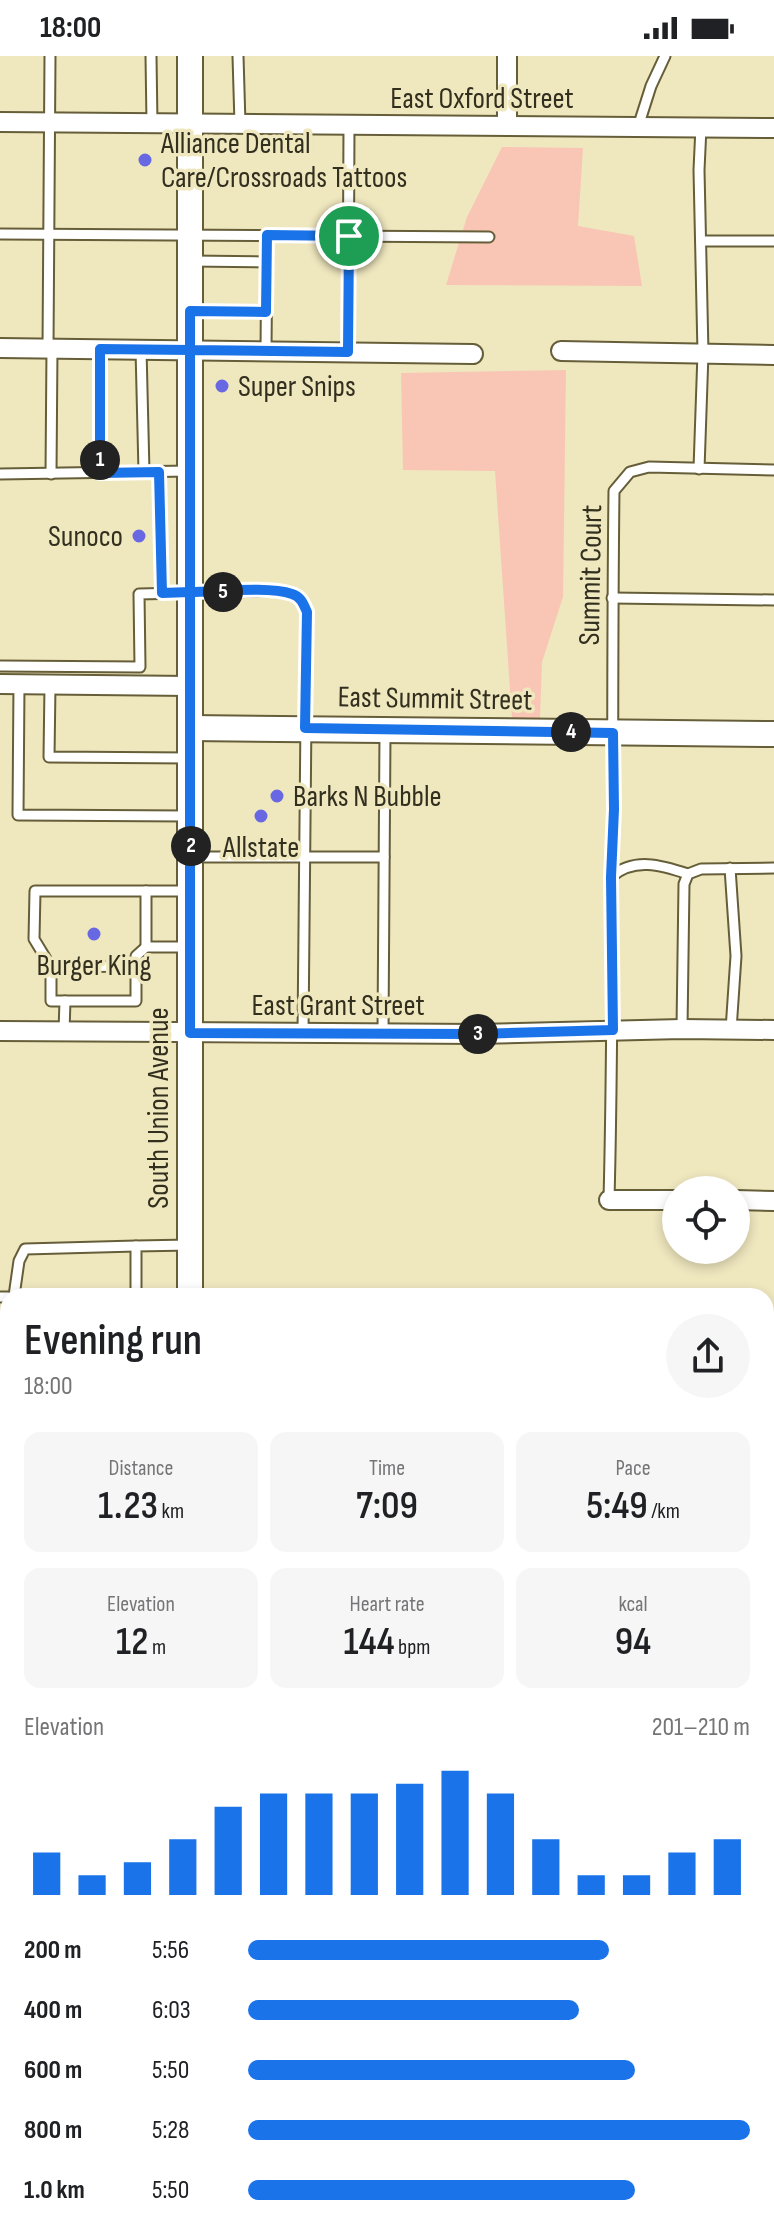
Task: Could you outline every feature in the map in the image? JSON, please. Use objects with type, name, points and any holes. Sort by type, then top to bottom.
[{"type":"main road","name":"South Union Avenue","points":[[190,56],[190,1288]]},
{"type":"main road","name":"East Summit Street","points":[[190,728],[774,734]]},
{"type":"street","points":[[507,56],[507,126]]},
{"type":"street","name":"East Oxford Street","points":[[0,122],[774,128]]},
{"type":"street","points":[[0,348],[473,354]]},
{"type":"street","points":[[561,351],[774,355]]},
{"type":"street","points":[[10,684],[50,685],[120,676],[190,686]]},
{"type":"street","name":"East Grant Street","points":[[0,1031],[383,1033],[774,1030]]},
{"type":"street","points":[[609,1200],[662,1200]]},
{"type":"street","points":[[750,1200],[774,1201]]},
{"type":"lane","points":[[50,56],[51,234],[48,245],[51,474]]},
{"type":"lane","points":[[151,56],[152,123]]},
{"type":"lane","points":[[238,56],[240,124]]},
{"type":"lane","points":[[638,127],[651,86],[665,56]]},
{"type":"lane","points":[[348,352],[349,125]]},
{"type":"lane","points":[[699,469],[703,353],[701,127]]},
{"type":"lane","points":[[0,234],[489,237]]},
{"type":"lane","points":[[266,351],[267,235]]},
{"type":"lane","points":[[701,241],[774,241]]},
{"type":"lane","points":[[190,261],[267,262]]},
{"type":"lane","points":[[190,311],[266,312]]},
{"type":"lane","points":[[100,349],[100,473]]},
{"type":"lane","points":[[141,349],[144,472]]},
{"type":"lane","name":"Summit Court","points":[[609,1200],[613,1030],[614,491],[630,472],[649,467],[774,470]]},
{"type":"lane","points":[[0,474],[190,471]]},
{"type":"lane","points":[[159,472],[162,593]]},
{"type":"lane","points":[[0,666],[120,676],[140,667],[139,594],[272,591],[302,599],[307,612],[302,857],[303,1033]]},
{"type":"lane","points":[[612,598],[774,600]]},
{"type":"lane","points":[[10,684],[18,815],[190,816]]},
{"type":"lane","points":[[50,685],[49,757],[190,758]]},
{"type":"lane","points":[[383,1033],[385,730]]},
{"type":"lane","points":[[191,857],[384,857]]},
{"type":"lane","points":[[611,877],[623,867],[639,864],[660,864],[688,874],[701,869],[774,868]]},
{"type":"lane","points":[[730,868],[736,956],[731,1030]]},
{"type":"lane","points":[[682,1029],[684,884],[688,874]]},
{"type":"lane","points":[[190,947],[146,947],[136,956],[136,1001],[51,1001],[51,967],[34,939],[35,891],[191,891]]},
{"type":"lane","points":[[146,891],[146,947]]},
{"type":"lane","points":[[51,967],[136,966]]},
{"type":"lane","points":[[64,1031],[65,1001]]},
{"type":"lane","points":[[13,1288],[25,1249],[190,1245]]},
{"type":"lane","points":[[136,1246],[136,1288]]},
{"type":"shaded area","points":[[502,147],[583,148],[578,226],[634,236],[642,286],[446,285],[467,217]]},
{"type":"shaded area","points":[[566,370],[563,597],[542,662],[540,718],[512,718],[495,471],[403,470],[401,373]]},
{"type":"place","name":"Alliance Dental Care/Crossroads Tattoos","points":[[145,160]]},
{"type":"place","name":"Super Snips","points":[[222,386]]},
{"type":"place","name":"Sunoco","points":[[139,536]]},
{"type":"place","name":"Barks N Bubble","points":[[277,796]]},
{"type":"place","name":"Allstate","points":[[261,816]]},
{"type":"place","name":"Burger King","points":[[94,934]]},
{"type":"route","points":[[349,236],[267,235],[266,312],[190,311],[190,350],[100,349],[100,473],[159,472],[162,593],[190,592],[190,1033],[477,1034],[613,1030],[613,733],[305,728],[307,612],[302,599],[272,591],[190,592],[190,350],[348,352],[349,236]]}]
